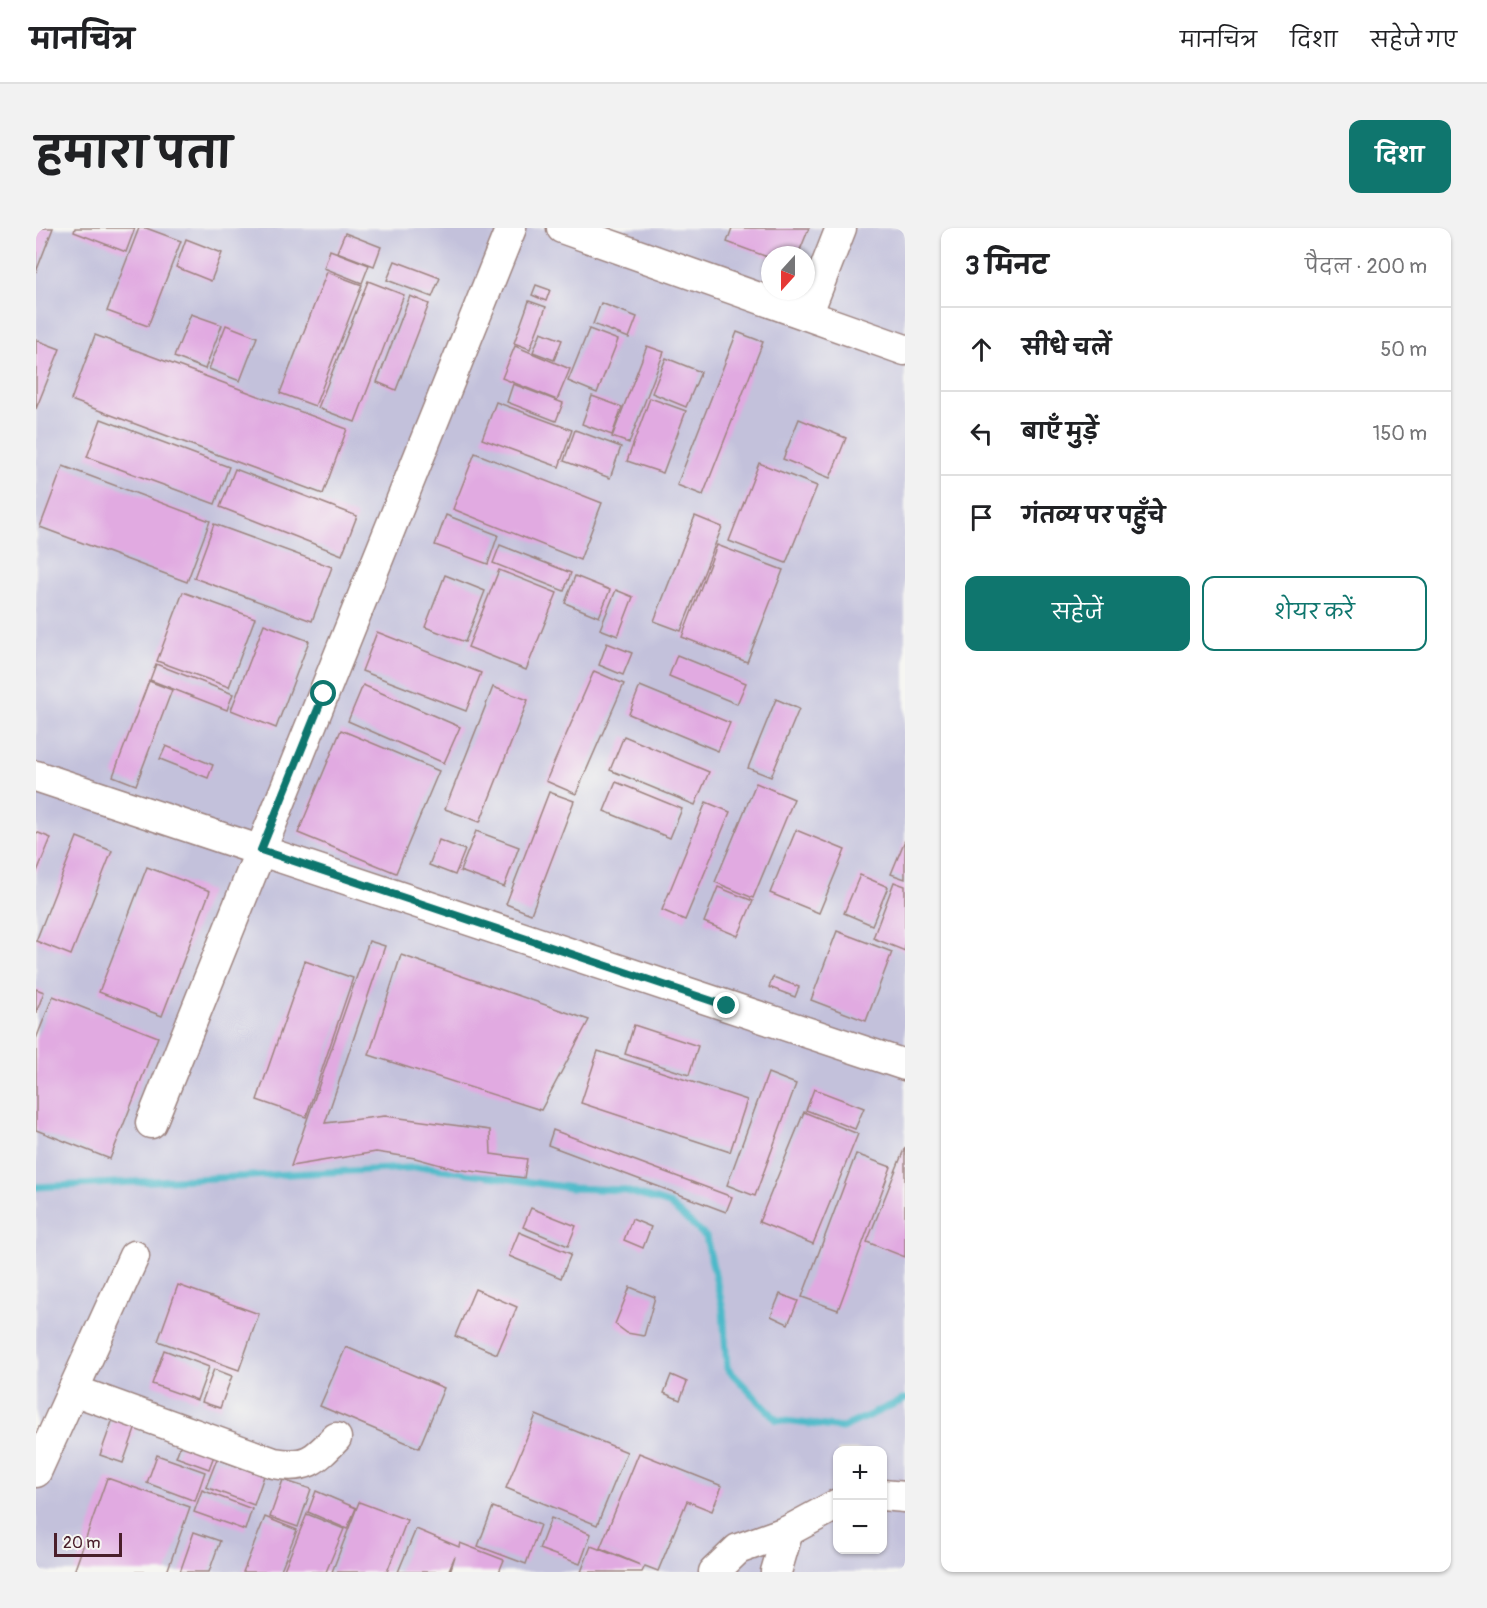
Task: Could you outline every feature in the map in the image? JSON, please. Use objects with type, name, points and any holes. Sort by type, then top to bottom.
[{"type":"street","points":[[151,1124],[511,228]]},
{"type":"street","points":[[562,228],[905,350]]},
{"type":"street","points":[[807,315],[841,228]]},
{"type":"street","points":[[36,776],[905,1065]]},
{"type":"street","points":[[36,1472],[134,1256]]},
{"type":"street","points":[[74,1390],[274,1463],[291,1466],[305,1464],[320,1455],[336,1438]]},
{"type":"street","points":[[887,1495],[905,1497]]},
{"type":"street","points":[[714,1572],[738,1549],[788,1531],[833,1506]]},
{"type":"street","points":[[777,1572],[788,1531]]},
{"type":"shaded area","points":[[36,228],[905,228],[905,1572],[36,1572]]},
{"type":"building","points":[[36,228],[53,228],[36,272]]},
{"type":"building","points":[[75,228],[135,228],[126,252],[74,232]]},
{"type":"building","points":[[139,228],[146,228],[181,241],[148,326],[107,311]]},
{"type":"building","points":[[732,228],[809,228],[802,246],[761,246],[761,255],[727,242]]},
{"type":"building","points":[[345,233],[381,247],[374,266],[337,252]]},
{"type":"building","points":[[186,239],[222,253],[211,281],[176,267]]},
{"type":"building","points":[[330,250],[369,265],[362,283],[324,268]]},
{"type":"building","points":[[395,261],[440,278],[432,297],[387,280]]},
{"type":"building","points":[[327,272],[362,285],[315,406],[280,393]]},
{"type":"building","points":[[368,281],[404,295],[355,422],[318,408]]},
{"type":"building","points":[[536,285],[550,290],[546,301],[532,295]]},
{"type":"building","points":[[410,296],[429,304],[396,390],[377,382]]},
{"type":"building","points":[[529,301],[546,307],[530,349],[514,343]]},
{"type":"building","points":[[601,303],[637,317],[629,338],[593,324]]},
{"type":"building","points":[[191,314],[222,325],[205,369],[174,357]]},
{"type":"building","points":[[226,325],[257,337],[240,381],[209,369]]},
{"type":"building","points":[[589,329],[618,340],[597,393],[568,381]]},
{"type":"building","points":[[541,332],[562,340],[554,360],[533,352]]},
{"type":"building","points":[[737,332],[763,342],[703,495],[677,485]]},
{"type":"building","points":[[95,335],[347,429],[323,494],[71,400]]},
{"type":"building","points":[[36,340],[60,349],[36,409]]},
{"type":"building","points":[[515,346],[570,369],[557,400],[502,378]]},
{"type":"building","points":[[647,346],[664,352],[629,443],[612,437]]},
{"type":"building","points":[[666,358],[701,372],[686,407],[652,393]]},
{"type":"building","points":[[513,384],[563,403],[556,421],[507,402]]},
{"type":"building","points":[[592,396],[622,407],[612,435],[582,424]]},
{"type":"building","points":[[650,398],[686,411],[663,473],[627,461]]},
{"type":"building","points":[[496,402],[572,430],[559,467],[482,439]]},
{"type":"building","points":[[101,419],[229,467],[215,504],[87,457]]},
{"type":"building","points":[[799,419],[846,438],[830,478],[783,459]]},
{"type":"building","points":[[575,430],[621,447],[610,478],[564,461]]},
{"type":"building","points":[[475,453],[602,503],[580,560],[453,509]]},
{"type":"building","points":[[759,463],[817,486],[786,563],[729,541]]},
{"type":"building","points":[[63,466],[210,521],[187,582],[40,527]]},
{"type":"building","points":[[235,469],[357,516],[342,555],[220,507]]},
{"type":"building","points":[[446,515],[498,535],[488,564],[435,545]]},
{"type":"building","points":[[695,516],[722,527],[681,631],[654,621]]},
{"type":"building","points":[[214,524],[332,567],[312,621],[194,578]]},
{"type":"building","points":[[500,545],[571,573],[564,591],[493,563]]},
{"type":"building","points":[[717,545],[783,570],[747,662],[682,637]]},
{"type":"building","points":[[499,570],[557,593],[526,670],[468,647]]},
{"type":"building","points":[[445,575],[485,591],[465,642],[425,627]]},
{"type":"building","points":[[575,576],[610,590],[599,617],[565,603]]},
{"type":"building","points":[[616,590],[633,597],[618,636],[600,629]]},
{"type":"building","points":[[183,592],[255,618],[229,687],[157,661]]},
{"type":"building","points":[[264,624],[309,641],[276,728],[231,710]]},
{"type":"building","points":[[377,632],[481,673],[466,711],[362,671]]},
{"type":"building","points":[[607,643],[632,653],[623,675],[599,665]]},
{"type":"building","points":[[677,655],[746,683],[737,704],[669,676]]},
{"type":"building","points":[[156,664],[233,694],[227,710],[150,680]]},
{"type":"building","points":[[594,671],[624,684],[576,794],[546,781]]},
{"type":"building","points":[[149,681],[172,690],[136,785],[113,776]]},
{"type":"building","points":[[363,685],[460,727],[444,763],[348,721]]},
{"type":"building","points":[[640,686],[730,723],[718,751],[629,714]]},
{"type":"building","points":[[493,687],[528,700],[480,822],[445,809]]},
{"type":"building","points":[[776,699],[799,709],[771,777],[748,768]]},
{"type":"building","points":[[341,730],[439,771],[396,873],[298,833]]},
{"type":"building","points":[[624,736],[709,772],[695,805],[610,770]]},
{"type":"building","points":[[166,746],[213,765],[208,778],[160,759]]},
{"type":"building","points":[[616,782],[682,809],[670,838],[604,811]]},
{"type":"building","points":[[756,783],[794,799],[753,898],[715,882]]},
{"type":"building","points":[[549,792],[574,801],[531,914],[506,904]]},
{"type":"building","points":[[706,802],[730,812],[685,920],[662,910]]},
{"type":"building","points":[[796,830],[845,850],[819,913],[770,893]]},
{"type":"building","points":[[476,831],[519,847],[504,887],[460,871]]},
{"type":"building","points":[[36,832],[51,838],[36,874]]},
{"type":"building","points":[[77,837],[112,851],[71,955],[36,941]]},
{"type":"building","points":[[439,840],[465,850],[455,875],[429,865]]},
{"type":"building","points":[[905,840],[905,879],[891,874]]},
{"type":"building","points":[[147,867],[210,891],[162,1016],[99,992]]},
{"type":"building","points":[[860,875],[888,887],[872,925],[844,913]]},
{"type":"building","points":[[894,882],[905,886],[905,951],[873,938]]},
{"type":"building","points":[[718,887],[753,901],[738,936],[704,922]]},
{"type":"building","points":[[837,931],[892,952],[866,1021],[811,1000]]},
{"type":"building","points":[[369,941],[385,946],[325,1123],[385,1116],[490,1130],[491,1154],[527,1159],[524,1178],[455,1169],[415,1158],[376,1152],[291,1166]]},
{"type":"building","points":[[401,955],[589,1020],[541,1110],[369,1055]]},
{"type":"building","points":[[305,961],[353,978],[306,1117],[257,1100]]},
{"type":"building","points":[[773,977],[799,987],[795,997],[769,987]]},
{"type":"building","points":[[36,989],[44,992],[36,1013]]},
{"type":"building","points":[[53,996],[158,1037],[110,1159],[36,1130],[36,1039]]},
{"type":"building","points":[[634,1025],[698,1046],[689,1075],[625,1054]]},
{"type":"building","points":[[598,1051],[747,1100],[730,1152],[581,1103]]},
{"type":"building","points":[[768,1073],[796,1084],[755,1196],[727,1185]]},
{"type":"building","points":[[814,1089],[864,1108],[855,1129],[806,1110]]},
{"type":"building","points":[[804,1112],[858,1134],[813,1244],[759,1222]]},
{"type":"building","points":[[553,1130],[732,1197],[726,1212],[548,1145]]},
{"type":"building","points":[[905,1147],[905,1257],[867,1242]]},
{"type":"building","points":[[856,1154],[891,1167],[838,1310],[802,1297]]},
{"type":"building","points":[[531,1208],[576,1226],[568,1246],[523,1227]]},
{"type":"building","points":[[632,1219],[651,1227],[643,1248],[624,1240]]},
{"type":"building","points":[[519,1232],[571,1254],[561,1278],[509,1256]]},
{"type":"building","points":[[178,1285],[259,1314],[239,1370],[158,1341]]},
{"type":"building","points":[[630,1287],[655,1297],[644,1336],[627,1333],[615,1324]]},
{"type":"building","points":[[475,1289],[517,1307],[497,1354],[455,1336]]},
{"type":"building","points":[[780,1294],[798,1301],[788,1324],[771,1316]]},
{"type":"building","points":[[346,1347],[444,1388],[419,1448],[320,1406]]},
{"type":"building","points":[[164,1350],[209,1367],[197,1400],[152,1384]]},
{"type":"building","points":[[214,1369],[232,1376],[220,1408],[202,1402]]},
{"type":"building","points":[[671,1375],[687,1382],[680,1400],[664,1393]]},
{"type":"building","points":[[536,1415],[627,1452],[597,1525],[506,1488]]},
{"type":"building","points":[[114,1416],[137,1424],[123,1463],[100,1455]]},
{"type":"building","points":[[182,1441],[215,1453],[209,1469],[176,1457]]},
{"type":"building","points":[[639,1453],[722,1486],[712,1511],[687,1501],[658,1571],[645,1566],[642,1572],[581,1572],[591,1546],[640,1565],[600,1548]]},
{"type":"building","points":[[157,1455],[205,1472],[195,1501],[147,1483]]},
{"type":"building","points":[[217,1459],[264,1476],[254,1505],[206,1487]]},
{"type":"building","points":[[107,1478],[190,1507],[167,1572],[74,1572]]},
{"type":"building","points":[[283,1480],[311,1489],[298,1527],[270,1517]]},
{"type":"building","points":[[202,1490],[252,1509],[245,1530],[194,1512]]},
{"type":"building","points":[[316,1491],[356,1508],[347,1529],[308,1512]]},
{"type":"building","points":[[359,1502],[407,1520],[387,1572],[332,1572]]},
{"type":"building","points":[[493,1507],[540,1525],[526,1564],[478,1546]]},
{"type":"building","points":[[307,1514],[344,1529],[326,1572],[283,1572]]},
{"type":"building","points":[[265,1517],[297,1530],[280,1572],[243,1572]]},
{"type":"building","points":[[551,1518],[591,1534],[580,1564],[539,1549]]},
{"type":"building","points":[[416,1529],[459,1547],[460,1543],[504,1560],[499,1572],[450,1572],[455,1556],[448,1572],[398,1572]]},
{"type":"building","points":[[194,1532],[220,1541],[209,1572],[180,1572]]},
{"type":"waterway","points":[[36,1187],[428,1167],[571,1188],[623,1190],[669,1204],[706,1237],[723,1309],[727,1368],[777,1420],[842,1428],[905,1399]]},
{"type":"route","points":[[324,694],[261,850],[727,1006]]}]
